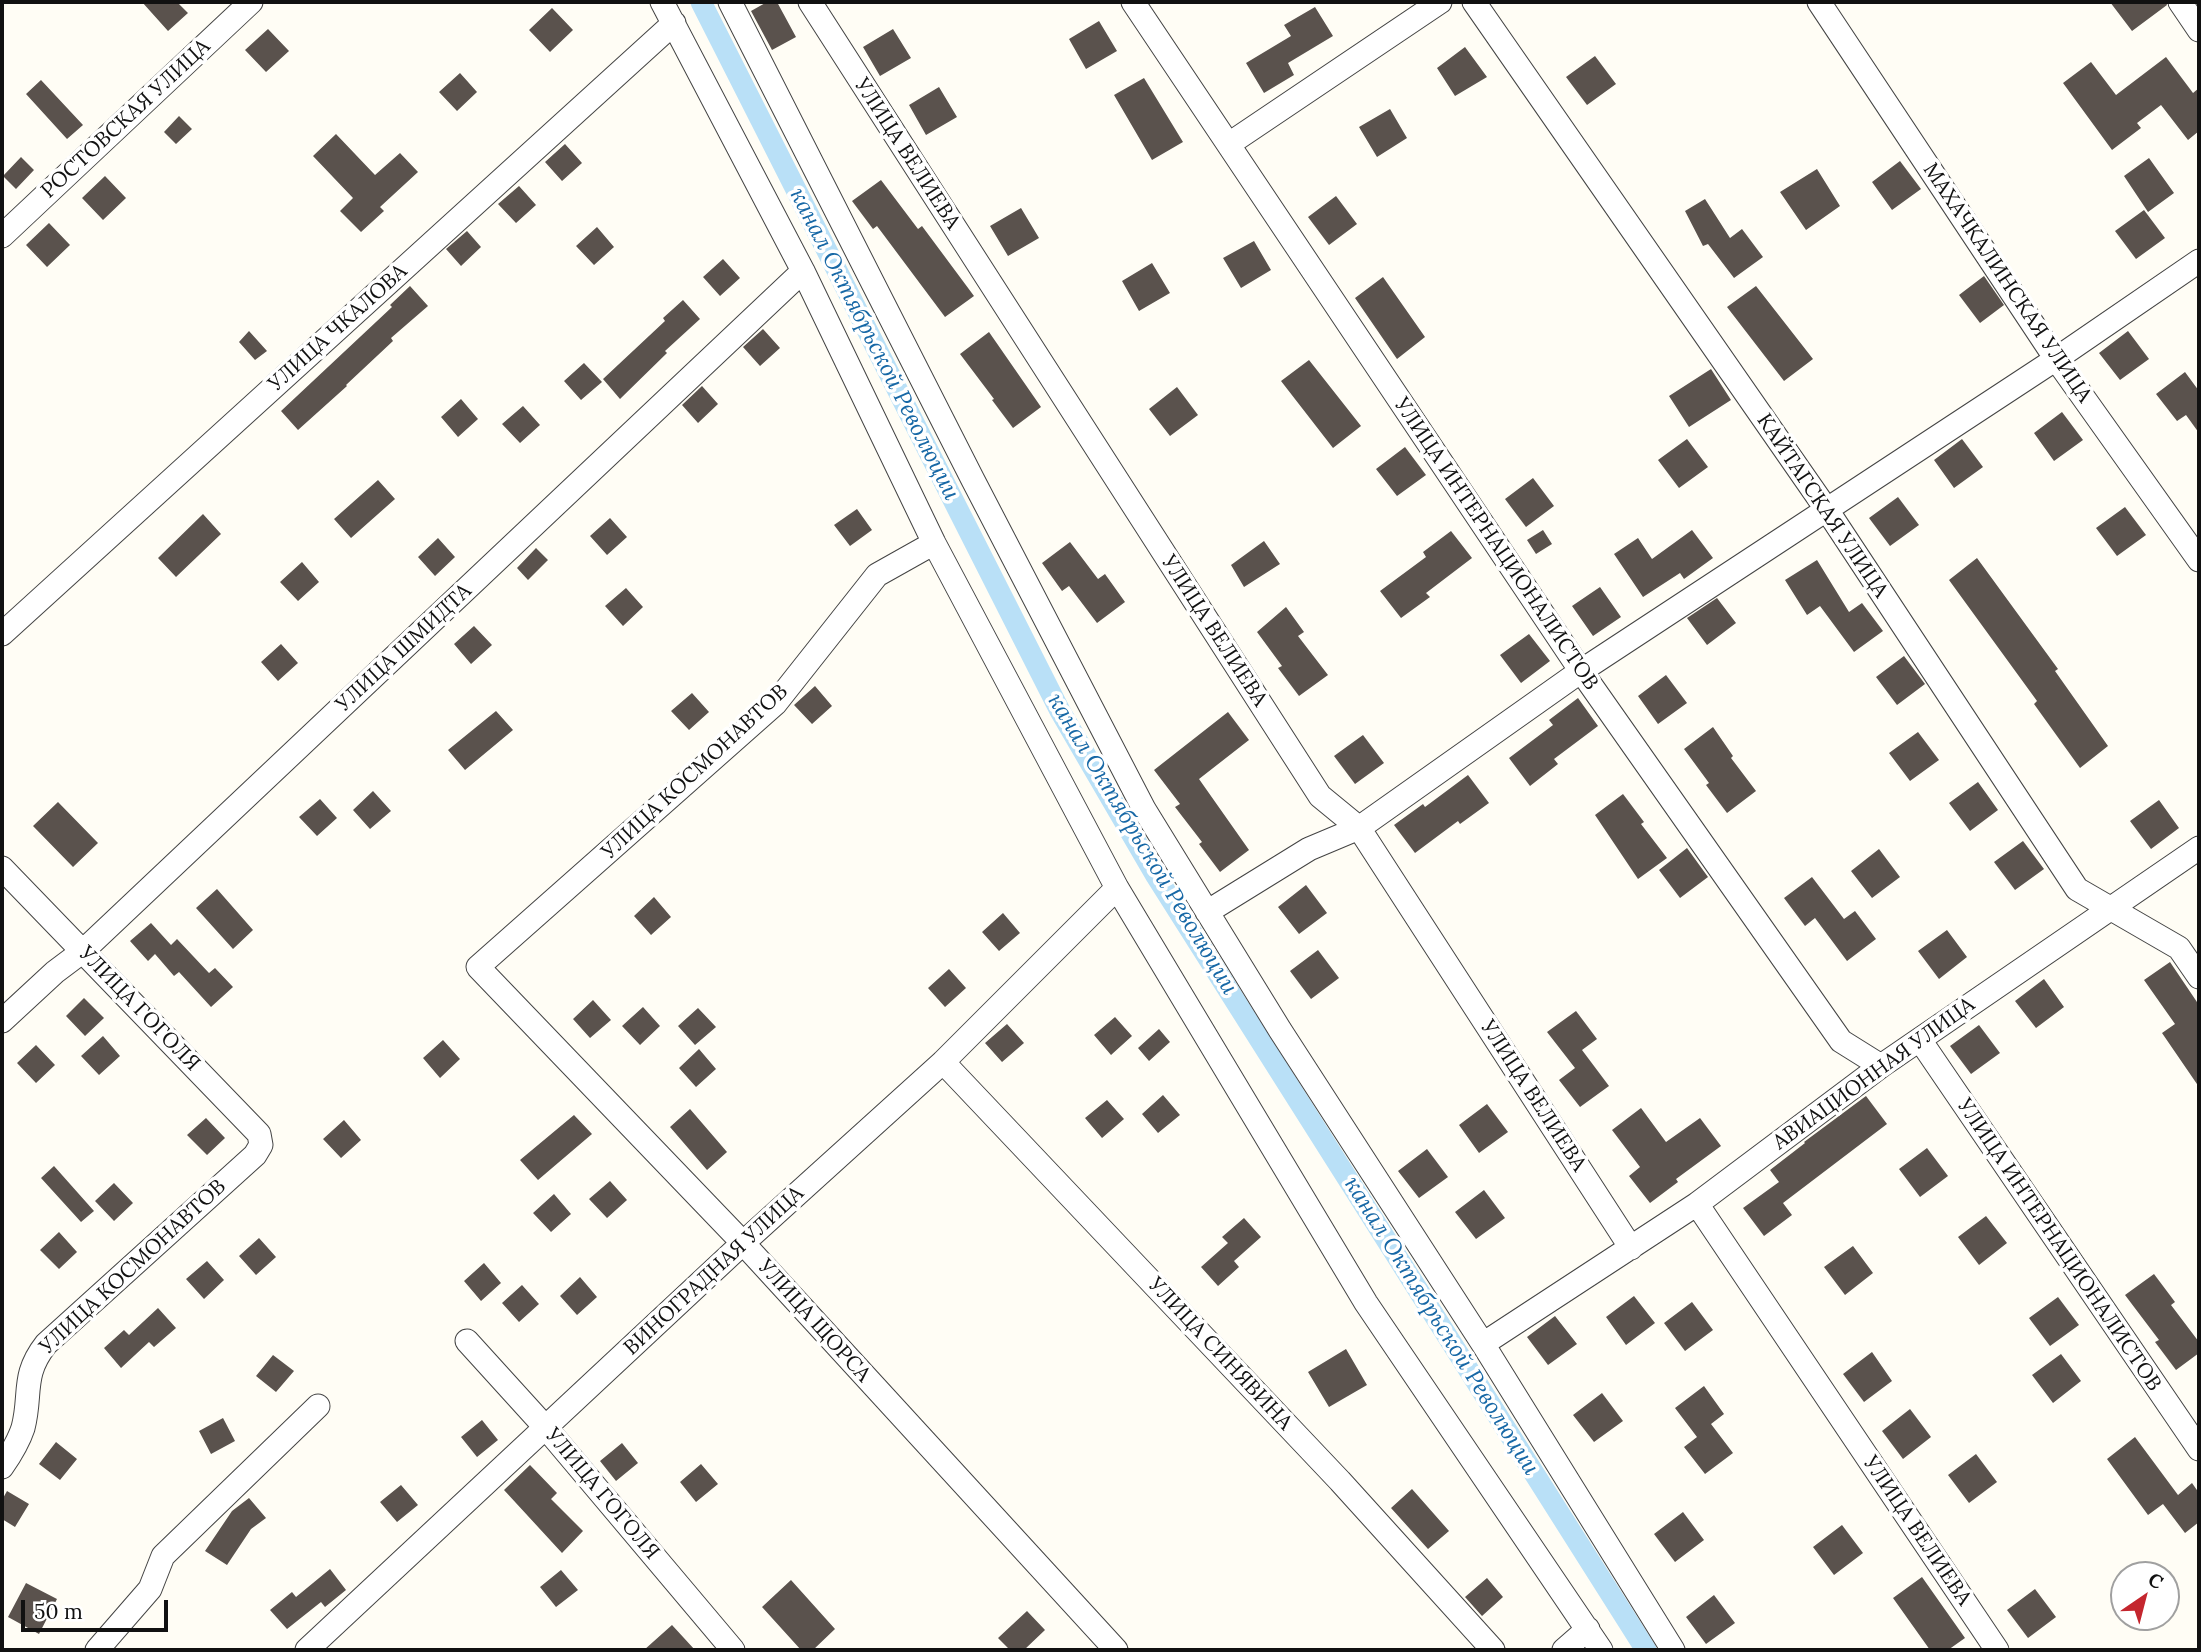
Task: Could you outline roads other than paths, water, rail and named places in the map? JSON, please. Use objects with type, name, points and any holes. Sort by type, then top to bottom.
[{"type":"street","name":"РОСТОВСКАЯ УЛИЦА","points":[[2,236],[251,2]]},
{"type":"street","points":[[662,2],[803,271],[934,543],[1117,888],[1366,1303],[1601,1650]]},
{"type":"street","points":[[730,2],[972,480],[1131,784],[1280,1030],[1483,1344],[1673,1650]]},
{"type":"street","name":"УЛИЦА ВЕЛИЕВА","points":[[810,2],[1320,796],[1359,828],[1631,1248]]},
{"type":"street","name":"УЛИЦА ИНТЕРНАЦИОНАЛИСТОВ","points":[[1133,2],[1581,671],[1841,1041],[1881,1066]]},
{"type":"street","points":[[1229,144],[1440,2]]},
{"type":"street","name":"КАЙТАГСКАЯ УЛИЦА","points":[[1474,2],[1827,510],[2077,889],[2179,948],[2199,977]]},
{"type":"street","name":"МАХАЧКАЛИНСКАЯ УЛИЦА","points":[[1819,2],[2056,359],[2199,560]]},
{"type":"street","points":[[2180,2],[2199,30]]},
{"type":"street","name":"УЛИЦА ЧКАЛОВА","points":[[2,634],[674,23]]},
{"type":"street","points":[[1208,912],[1309,849],[1359,828],[1581,671],[2056,359],[2199,261]]},
{"type":"street","name":"УЛИЦА ШМИДТА","points":[[2,1021],[55,972],[83,951],[803,271]]},
{"type":"street","name":"УЛИЦА КОСМОНАВТОВ","points":[[478,967],[775,704],[877,575],[934,543]]},
{"type":"street","name":"АВИАЦИОННАЯ УЛИЦА","points":[[1483,1344],[1697,1204],[1881,1066],[2199,848]]},
{"type":"street","name":"УЛИЦА ГОГОЛЯ","points":[[2,868],[259,1134],[261,1145],[255,1155]]},
{"type":"street","name":"ВИНОГРАДНАЯ УЛИЦА","points":[[307,1650],[743,1243],[943,1062],[1117,888]]},
{"type":"street","name":"УЛИЦА ЩОРСА","points":[[478,967],[743,1243],[1116,1650]]},
{"type":"street","name":"УЛИЦА ИНТЕРНАЦИОНАЛИСТОВ","points":[[1920,1040],[2199,1449]]},
{"type":"street","name":"УЛИЦА СИНЯВИНА","points":[[943,1062],[1340,1481],[1493,1650]]},
{"type":"street","name":"УЛИЦА КОСМОНАВТОВ","points":[[2,1467],[17,1445],[24,1425],[29,1375],[35,1358],[46,1344],[255,1155]]},
{"type":"street","name":"УЛИЦА ВЕЛИЕВА","points":[[1697,1204],[1997,1650]]},
{"type":"street","name":"УЛИЦА ГОГОЛЯ","points":[[467,1340],[545,1427],[733,1650]]},
{"type":"street","points":[[97,1650],[150,1589],[163,1556],[318,1406]]},
{"type":"street","points":[[1564,1650],[1588,1629]]},
{"type":"waterway","name":"канал Октябрьской Революции","points":[[701,2],[1060,711],[1156,876],[1646,1650]]}]
